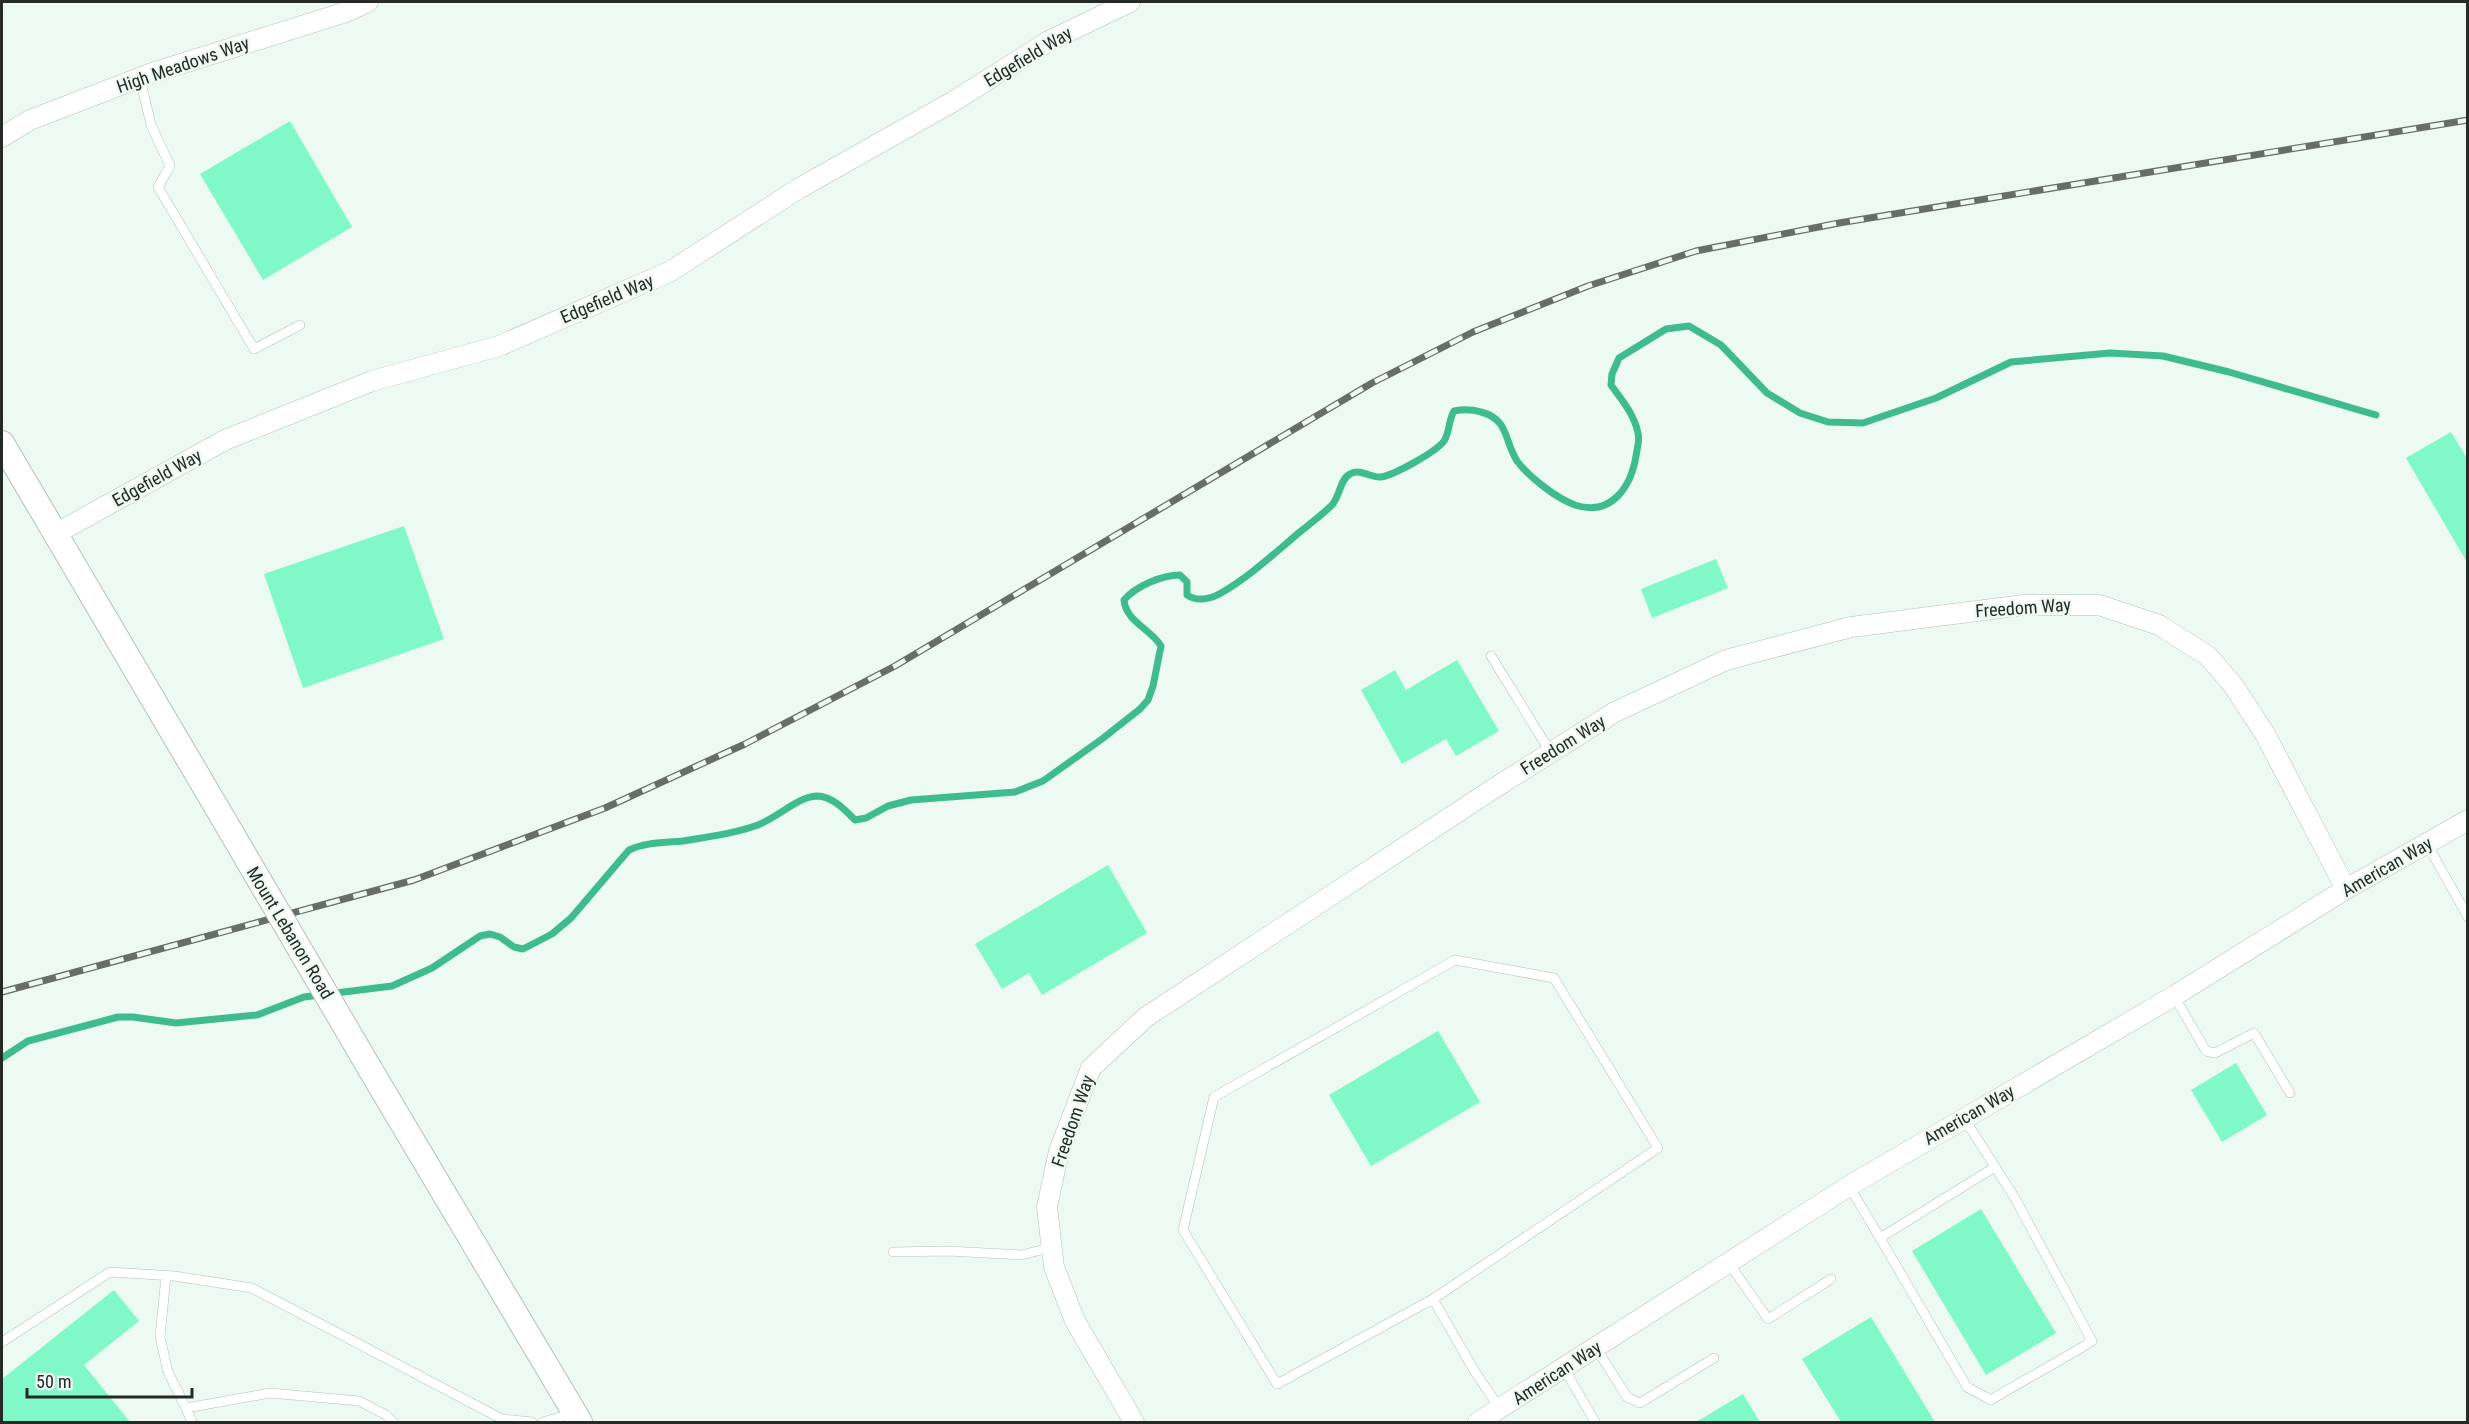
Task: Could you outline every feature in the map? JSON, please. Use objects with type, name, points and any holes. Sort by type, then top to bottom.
[{"type":"street","name":"High Meadows Way","points":[[2,137],[30,120],[140,78],[346,12],[368,2]]},
{"type":"street","name":"Edgefield Way","points":[[55,534],[225,440],[372,381],[499,346],[671,271],[798,189],[954,101],[1049,41],[1130,2]]},
{"type":"street","name":"Mount Lebanon Road","points":[[2,443],[577,1418]]},
{"type":"street","name":"Freedom Way","points":[[1134,1422],[1075,1321],[1054,1267],[1047,1207],[1056,1162],[1091,1068],[1146,1017],[1615,712],[1678,681],[1737,657],[1851,627],[2024,605],[2098,605],[2159,625],[2208,656],[2233,685],[2265,734],[2346,890]]},
{"type":"street","name":"American Way","points":[[1478,1422],[1501,1410],[1849,1186],[2174,996],[2346,890],[2468,820]]},
{"type":"lane","points":[[140,78],[151,125],[170,166],[158,187],[254,349],[300,325]]},
{"type":"lane","points":[[1491,656],[1551,753]]},
{"type":"lane","points":[[2427,844],[2468,916]]},
{"type":"lane","points":[[1455,960],[1554,978],[1658,1149],[1433,1299],[1277,1384],[1183,1230],[1214,1097],[1455,960]]},
{"type":"lane","points":[[2174,996],[2206,1051],[2215,1053],[2254,1033],[2290,1093]]},
{"type":"lane","points":[[1849,1186],[1967,1387],[1991,1400],[2039,1371],[2058,1363],[2091,1341],[2016,1200],[1964,1118]]},
{"type":"lane","points":[[1880,1238],[1995,1167]]},
{"type":"lane","points":[[893,1252],[948,1251],[1022,1256],[1052,1247]]},
{"type":"lane","points":[[1728,1262],[1768,1319],[1832,1279]]},
{"type":"lane","points":[[2,1342],[110,1272],[166,1276],[252,1288],[501,1421],[532,1422]]},
{"type":"lane","points":[[166,1276],[160,1337],[168,1372],[192,1422]]},
{"type":"lane","points":[[1433,1299],[1475,1372],[1501,1410]]},
{"type":"lane","points":[[1596,1348],[1627,1397],[1641,1403],[1714,1358]]},
{"type":"lane","points":[[1564,1368],[1595,1422]]},
{"type":"lane","points":[[186,1407],[270,1393],[359,1401],[387,1415],[393,1422]]},
{"type":"lane","points":[[543,1422],[577,1418]]},
{"type":"building","points":[[290,121],[352,227],[263,280],[200,174]]},
{"type":"building","points":[[2451,432],[2468,460],[2468,564],[2406,458]]},
{"type":"building","points":[[404,526],[444,639],[303,688],[264,574]]},
{"type":"building","points":[[1716,559],[1728,588],[1652,618],[1641,589]]},
{"type":"building","points":[[1457,660],[1499,731],[1456,756],[1446,739],[1402,764],[1361,690],[1395,670],[1406,690]]},
{"type":"building","points":[[1108,865],[1147,933],[1042,995],[1029,973],[1002,989],[975,944]]},
{"type":"building","points":[[1438,1031],[1480,1102],[1371,1166],[1329,1095]]},
{"type":"building","points":[[2236,1063],[2267,1115],[2222,1142],[2191,1090]]},
{"type":"building","points":[[1981,1209],[2056,1333],[1986,1375],[1912,1251]]},
{"type":"building","points":[[114,1290],[139,1321],[84,1365],[130,1422],[2,1422],[2,1379]]},
{"type":"building","points":[[1871,1317],[1935,1422],[1841,1422],[1802,1359]]},
{"type":"building","points":[[1743,1394],[1760,1422],[1696,1422]]},
{"type":"waterway","points":[[2,1058],[28,1041],[118,1017],[176,1023],[257,1015],[304,997],[392,986],[432,968],[480,936],[490,934],[500,937],[514,947],[523,949],[552,934],[571,918],[629,850],[649,844],[683,841],[747,829],[763,823],[809,797],[828,798],[855,820],[866,818],[888,806],[911,800],[1015,792],[1043,781],[1102,739],[1148,700],[1161,646],[1129,614],[1124,600],[1129,595],[1150,582],[1180,575],[1187,582],[1187,595],[1191,597],[1204,599],[1221,593],[1252,572],[1328,508],[1335,501],[1347,476],[1358,472],[1381,477],[1395,472],[1440,446],[1446,438],[1454,411],[1474,410],[1497,420],[1505,432],[1517,461],[1551,492],[1575,505],[1588,508],[1609,503],[1617,497],[1629,478],[1639,439],[1631,413],[1611,385],[1612,374],[1619,358],[1666,329],[1689,326],[1721,345],[1767,393],[1800,413],[1828,422],[1863,423],[1936,398],[2011,362],[2110,353],[2163,356],[2229,372],[2376,415]]},
{"type":"railway","points":[[2,992],[414,880],[605,808],[745,744],[895,666],[1372,383],[1473,332],[1588,286],[1696,251],[1839,223],[2468,120]]}]
